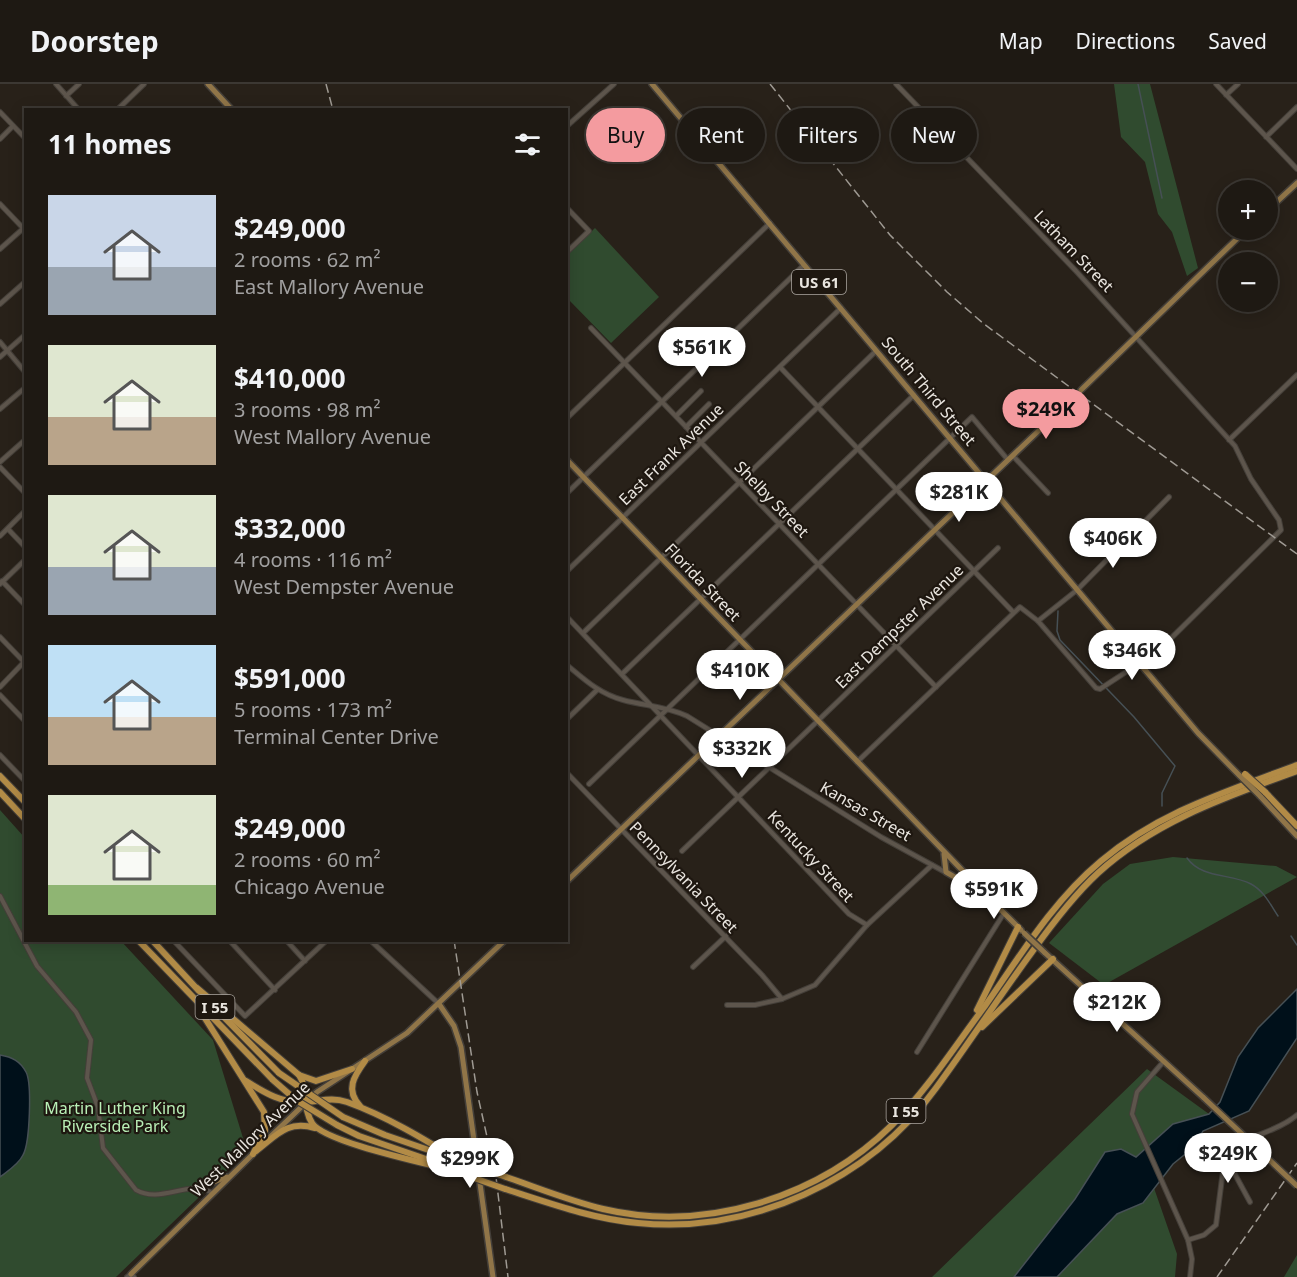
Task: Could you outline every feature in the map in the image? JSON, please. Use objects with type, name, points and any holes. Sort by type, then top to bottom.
[{"type":"highway","name":"I 55","points":[[140,942],[273,1080],[296,1100],[337,1125],[411,1156],[594,1217],[672,1225],[714,1222],[775,1207],[846,1172],[878,1149],[908,1122],[928,1098],[966,1037],[1051,913],[1100,862],[1162,818],[1202,800],[1297,765]]},
{"type":"highway","name":"I 55","points":[[154,942],[279,1073],[343,1117],[385,1136],[578,1202],[638,1214],[711,1214],[776,1198],[812,1182],[874,1141],[907,1109],[966,1037],[1054,922],[1099,872],[1139,842],[1176,819],[1208,804],[1297,771]]},
{"type":"highway","name":"South Third Street","points":[[1243,775],[1297,826]]},
{"type":"highway","points":[[0,776],[24,801]]},
{"type":"highway","points":[[0,792],[24,818]]},
{"type":"highway","points":[[966,1037],[1018,927]]},
{"type":"highway","points":[[966,1037],[1053,959]]},
{"type":"highway","points":[[196,988],[299,1075],[305,1086],[304,1102],[315,1129]]},
{"type":"highway","points":[[189,995],[218,1035],[266,1120],[265,1131],[254,1154]]},
{"type":"highway","points":[[365,1061],[351,1085],[354,1099],[365,1111]]},
{"type":"highway","points":[[299,1075],[316,1080],[352,1069]]},
{"type":"highway","points":[[246,1081],[274,1098],[304,1102],[331,1099],[346,1102],[427,1141],[460,1161]]},
{"type":"highway","points":[[254,1154],[288,1127],[301,1124],[370,1149],[411,1156]]},
{"type":"main road","points":[[208,84],[230,108]]},
{"type":"main road","name":"South Third Street","points":[[652,84],[1198,733],[1243,775]]},
{"type":"main road","points":[[1278,201],[1297,183]]},
{"type":"main road","points":[[1081,390],[1236,240]]},
{"type":"main road","points":[[568,880],[1074,397]]},
{"type":"main road","name":"Florida Street","points":[[568,461],[944,854],[987,896]]},
{"type":"main road","name":"South Third Street","points":[[1263,794],[1297,836]]},
{"type":"main road","points":[[944,854],[946,872]]},
{"type":"main road","name":"Kansas Street","points":[[946,872],[987,896],[1044,952],[1165,1061],[1297,1186]]},
{"type":"main road","name":"West Mallory Avenue","points":[[131,1276],[304,1102],[402,1036],[503,942]]},
{"type":"main road","points":[[439,1004],[456,1030],[465,1070],[493,1277]]},
{"type":"main road","points":[[198,1188],[231,1175]]},
{"type":"street","points":[[56,84],[78,108]]},
{"type":"street","points":[[66,96],[79,84]]},
{"type":"street","points":[[119,108],[144,84]]},
{"type":"street","points":[[568,125],[614,84]]},
{"type":"street","name":"Latham Street","points":[[896,84],[1136,336],[1238,450],[1251,479],[1277,515],[1281,530],[1154,655],[1148,651],[1126,672],[1102,688],[1096,688],[1038,621]]},
{"type":"street","points":[[1216,84],[1297,169]]},
{"type":"street","points":[[1226,95],[1238,84]]},
{"type":"street","points":[[1266,137],[1297,107]]},
{"type":"street","points":[[0,112],[24,137]]},
{"type":"street","points":[[0,139],[13,126]]},
{"type":"street","points":[[0,204],[24,227],[0,249]]},
{"type":"street","points":[[568,209],[589,231],[568,251]]},
{"type":"street","points":[[568,417],[770,223]]},
{"type":"street","points":[[568,492],[805,265]]},
{"type":"street","points":[[0,304],[24,283]]},
{"type":"street","name":"East Frank Avenue","points":[[568,570],[841,308]]},
{"type":"street","name":"Shelby Street","points":[[591,328],[936,687]]},
{"type":"street","points":[[0,357],[24,336]]},
{"type":"street","points":[[0,342],[24,371]]},
{"type":"street","points":[[583,633],[877,351]]},
{"type":"street","points":[[780,367],[1013,612]]},
{"type":"street","points":[[1229,440],[1297,375]]},
{"type":"street","points":[[0,410],[24,389]]},
{"type":"street","points":[[676,416],[701,391]]},
{"type":"street","points":[[622,674],[914,394]]},
{"type":"street","points":[[686,427],[710,404]]},
{"type":"street","points":[[589,784],[972,417],[1048,493]]},
{"type":"street","points":[[0,462],[24,442]]},
{"type":"street","points":[[0,467],[24,490]]},
{"type":"street","points":[[856,762],[1013,612],[1023,607],[1038,621],[1077,590],[1169,497]]},
{"type":"street","points":[[0,536],[24,512]]},
{"type":"street","points":[[8,529],[24,546]]},
{"type":"street","name":"East Dempster Avenue","points":[[682,851],[998,548]]},
{"type":"street","points":[[24,561],[1,582],[24,604]]},
{"type":"street","name":"Kentucky Street","points":[[568,618],[849,914],[867,926]]},
{"type":"street","points":[[0,637],[24,661]]},
{"type":"street","points":[[0,687],[24,663]]},
{"type":"street","name":"Kansas Street","points":[[568,666],[597,690],[622,700],[668,708],[687,716],[768,769],[946,872]]},
{"type":"street","points":[[568,718],[597,690]]},
{"type":"street","points":[[0,695],[24,720]]},
{"type":"street","points":[[0,754],[24,781]]},
{"type":"street","name":"Pennsylvania Street","points":[[568,774],[726,936],[783,999]]},
{"type":"street","points":[[728,1005],[755,1005],[783,999],[815,985],[867,926],[932,865]]},
{"type":"street","points":[[0,896],[24,941]]},
{"type":"street","points":[[917,1052],[975,964],[1004,913]]},
{"type":"street","points":[[693,967],[726,936]]},
{"type":"street","points":[[24,942],[37,966],[76,1012],[91,1040],[87,1078],[98,1107],[103,1148],[136,1190],[144,1194],[158,1196],[198,1188],[212,1193]]},
{"type":"street","points":[[175,942],[243,1016],[250,1013],[325,942]]},
{"type":"street","points":[[231,942],[275,990]]},
{"type":"street","points":[[288,942],[305,961]]},
{"type":"street","points":[[372,942],[439,1004]]},
{"type":"street","points":[[1165,1061],[1140,1087],[1134,1098],[1132,1114],[1188,1240],[1192,1259],[1190,1277]]},
{"type":"street","points":[[1188,1240],[1204,1235],[1216,1225],[1225,1155],[1242,1144],[1285,1125],[1297,1115]]},
{"type":"street","points":[[1225,1155],[1250,1202]]},
{"type":"green space","points":[[1114,84],[1150,84],[1198,268],[1187,276],[1172,232],[1158,214],[1145,162],[1121,137]]},
{"type":"green space","points":[[595,228],[659,297],[611,343],[568,299],[568,254]]},
{"type":"green space","name":"Martin Luther King Riverside Park","points":[[0,810],[24,837],[24,942],[122,942],[213,1040],[247,1151],[116,1277],[0,1277]]},
{"type":"green space","points":[[1173,857],[1276,866],[1297,877],[1104,985],[1049,943],[1103,884],[1130,864]]},
{"type":"green space","points":[[1147,1069],[1209,1114],[1173,1124],[1136,1157],[1121,1149],[1105,1152],[1075,1199],[1014,1277],[932,1277]]},
{"type":"green space","points":[[1154,1188],[1177,1254],[1175,1277],[1057,1277],[1117,1214],[1143,1203]]},
{"type":"green space","points":[[1297,1255],[1297,1277],[1284,1277]]},
{"type":"water","points":[[1297,989],[1297,1038],[1249,1111],[1203,1131],[1194,1147],[1173,1164],[1143,1203],[1117,1214],[1057,1277],[1014,1277],[1075,1199],[1105,1152],[1121,1149],[1136,1157],[1173,1124],[1209,1114],[1220,1102],[1238,1057],[1258,1028]]},
{"type":"water","points":[[0,1055],[15,1060],[24,1068],[28,1078],[30,1100],[29,1126],[23,1155],[0,1177]]},
{"type":"waterway","points":[[1138,84],[1162,198]]},
{"type":"waterway","points":[[1058,611],[1057,631],[1060,640],[1134,717],[1175,766],[1162,793],[1162,806]]},
{"type":"waterway","points":[[1187,858],[1193,865],[1208,873],[1243,881],[1256,887],[1278,916]]},
{"type":"waterway","points":[[1291,936],[1297,945]]},
{"type":"railway","points":[[326,84],[332,108]]},
{"type":"railway","points":[[770,84],[890,235],[947,292],[984,324],[1297,554]]},
{"type":"railway","points":[[454,942],[477,1092],[496,1177],[508,1277]]},
{"type":"railway","points":[[1217,1277],[1297,1163]]}]
